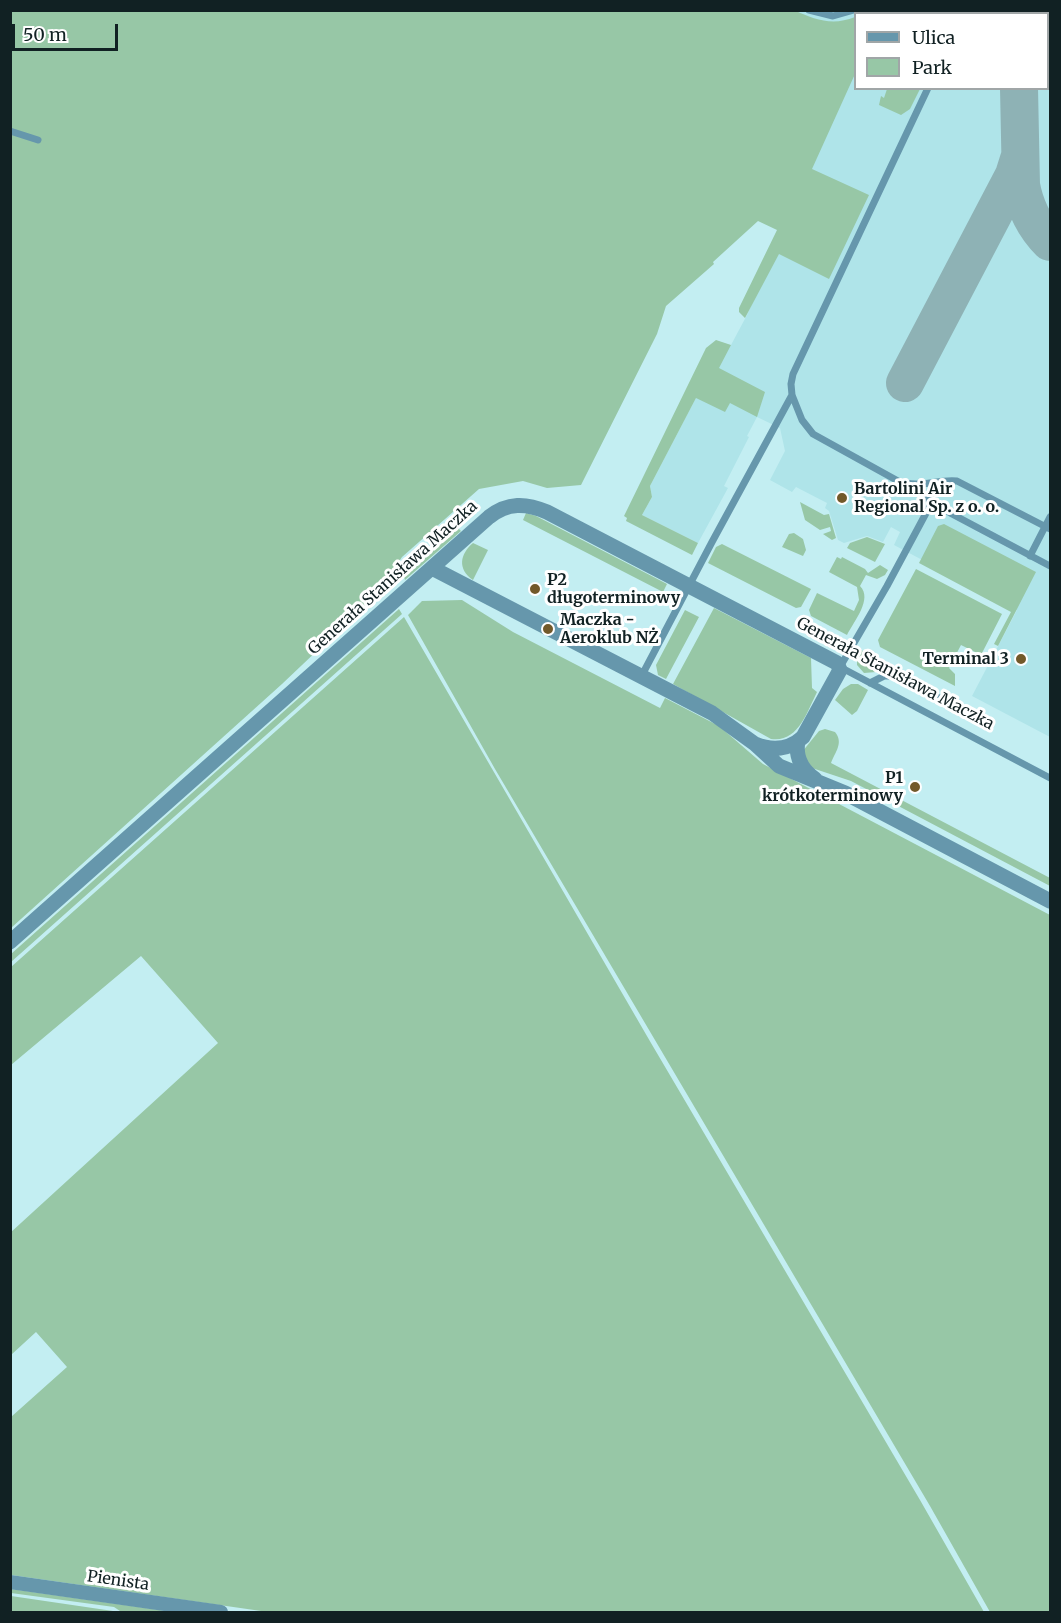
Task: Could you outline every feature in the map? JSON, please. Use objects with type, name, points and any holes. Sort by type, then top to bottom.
[{"type":"street","name":"Generała Stanisława Maczka","points":[[10,942],[496,512],[513,505],[534,506],[547,512],[833,660],[840,667]]},
{"type":"street","points":[[432,568],[712,713],[755,744],[779,766],[845,793],[1050,901]]},
{"type":"street","points":[[755,744],[771,749],[798,741],[806,733],[840,667]]},
{"type":"street","points":[[798,741],[797,752],[802,765],[817,780]]},
{"type":"street","name":"Pienista","points":[[10,1582],[222,1612]]},
{"type":"lane","points":[[809,10],[833,16],[854,10]]},
{"type":"lane","points":[[927,90],[793,374],[792,395],[802,420],[813,435],[1050,566]]},
{"type":"lane","points":[[10,130],[38,140]]},
{"type":"lane","points":[[641,677],[792,395]]},
{"type":"lane","points":[[898,481],[918,485],[942,480],[957,481],[1048,528]]},
{"type":"lane","points":[[840,667],[932,502]]},
{"type":"lane","points":[[1030,556],[1048,528],[1050,517]]},
{"type":"lane","name":"Generała Stanisława Maczka","points":[[840,667],[1050,778]]},
{"type":"lane","points":[[870,683],[884,676],[897,676],[964,711]]},
{"type":"shaded area","points":[[726,11],[1050,11],[1050,737],[972,696],[1017,610],[894,545],[900,532],[891,527],[883,542],[867,536],[844,543],[838,540],[829,511],[825,508],[827,503],[796,487],[792,492],[770,480],[785,451],[780,428],[757,417],[724,486],[728,488],[698,543],[642,515],[652,497],[650,486],[723,346],[731,345],[747,315],[848,82]]},
{"type":"green space","points":[[794,10],[824,21],[854,17],[854,76],[812,169],[869,195],[829,279],[779,254],[745,318],[739,312],[739,308],[777,230],[758,221],[666,306],[657,334],[581,485],[547,488],[523,481],[479,489],[402,557],[379,592],[282,684],[11,928],[10,11]]},
{"type":"green space","points":[[886,90],[920,90],[910,109],[901,115],[879,105],[881,96],[884,98]]},
{"type":"green space","points":[[716,340],[731,345],[719,368],[765,392],[757,417],[730,403],[725,412],[696,398],[650,486],[652,497],[642,515],[698,543],[692,555],[626,521],[627,518],[624,516],[706,348]]},
{"type":"green space","points":[[800,502],[824,515],[829,514],[836,538],[832,540],[823,534],[831,531],[830,527],[820,530],[805,520]]},
{"type":"green space","points":[[526,513],[536,516],[667,584],[663,592],[523,520]]},
{"type":"green space","points":[[944,524],[1036,572],[998,646],[994,644],[1011,612],[919,563],[938,526]]},
{"type":"green space","points":[[457,527],[461,531],[405,580],[403,574]]},
{"type":"green space","points":[[794,533],[803,539],[806,550],[803,556],[782,547],[789,534]]},
{"type":"green space","points":[[867,537],[885,544],[875,562],[847,548],[850,543]]},
{"type":"green space","points":[[473,543],[488,550],[473,580],[464,571],[462,562],[465,552]]},
{"type":"green space","points":[[722,544],[811,589],[801,607],[796,608],[708,563],[716,547]]},
{"type":"green space","points":[[837,557],[841,559],[842,557],[865,569],[868,573],[880,565],[888,570],[885,575],[877,579],[866,575],[860,586],[864,597],[863,604],[847,635],[811,616],[809,610],[817,593],[854,611],[859,600],[857,587],[829,572]]},
{"type":"green space","points":[[916,569],[1002,614],[981,655],[961,645],[949,668],[955,674],[955,686],[880,647],[878,640]]},
{"type":"green space","points":[[462,600],[513,632],[660,708],[665,698],[719,726],[763,764],[1050,915],[1050,1612],[990,1612],[930,1506],[495,769],[408,615],[422,601]]},
{"type":"green space","points":[[714,608],[811,658],[812,688],[817,692],[805,717],[795,731],[788,736],[771,739],[673,684]]},
{"type":"green space","points":[[399,609],[402,614],[11,962],[11,954]]},
{"type":"green space","points":[[685,610],[699,617],[666,679],[658,675],[656,665]]},
{"type":"green space","points":[[404,617],[984,1612],[268,1612],[11,1575],[11,1417],[67,1367],[36,1332],[11,1355],[10,1233],[218,1043],[141,956],[11,1065],[11,967]]},
{"type":"green space","points":[[861,650],[891,665],[876,672],[864,673],[857,665],[857,658]]},
{"type":"green space","points":[[851,684],[858,684],[868,690],[857,711],[852,715],[835,700],[843,689]]},
{"type":"green space","points":[[825,729],[835,732],[839,740],[831,763],[1050,878],[1050,886],[851,781],[809,767],[802,752],[819,731]]},
{"type":"green space","points":[[11,1589],[174,1612],[126,1612],[114,1607],[11,1593]]},
{"type":"green space","points":[[11,1596],[113,1611],[115,1612],[11,1612]]},
{"type":"taxiway","points":[[1019,90],[1021,185],[1031,216],[1050,242]]},
{"type":"taxiway","points":[[905,383],[1014,175],[1020,156]]},
{"type":"place","name":"Bartolini Air Regional Sp. z o. o.","points":[[842,498]]},
{"type":"place","name":"P2 długoterminowy","points":[[535,589]]},
{"type":"place","name":"Maczka - Aeroklub NŻ","points":[[548,629]]},
{"type":"place","name":"Terminal 3","points":[[1021,659]]},
{"type":"place","name":"P1 krótkoterminowy","points":[[915,787]]}]
